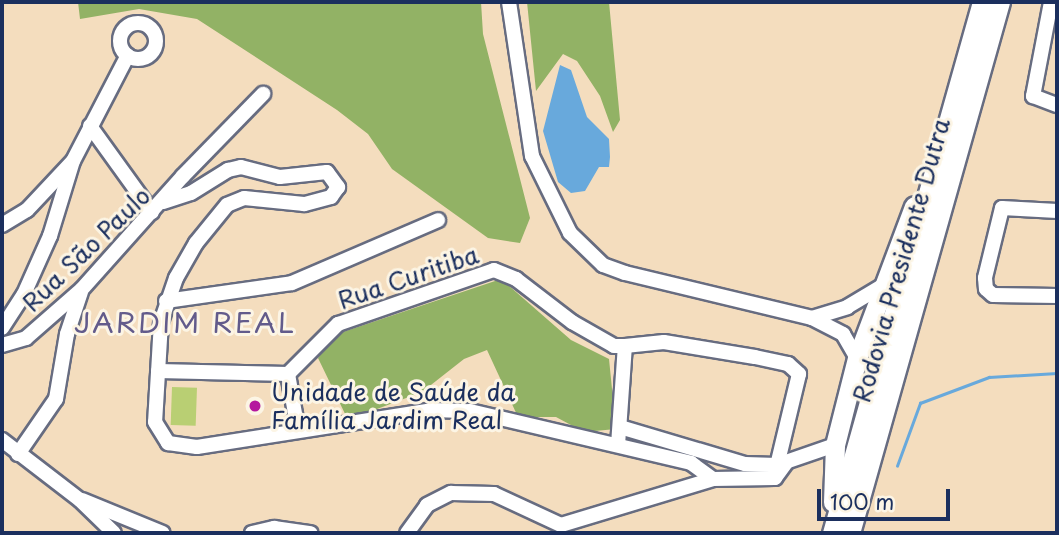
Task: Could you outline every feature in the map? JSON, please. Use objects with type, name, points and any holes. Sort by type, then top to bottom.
[{"type":"highway","name":"Rodovia Presidente Dutra","points":[[831,533],[982,2]]},
{"type":"highway","name":"Rodovia Presidente Dutra","points":[[850,533],[1000,2]]},
{"type":"highway","points":[[831,533],[835,445],[857,358],[880,286],[937,153]]},
{"type":"street","points":[[509,2],[532,156],[570,233],[603,265],[625,274],[812,318],[843,334],[857,358]]},
{"type":"street","points":[[1051,2],[1033,96],[1057,105]]},
{"type":"street","points":[[2,328],[24,294],[50,236],[73,161],[128,55]]},
{"type":"street","points":[[90,126],[157,207],[264,94]]},
{"type":"street","points":[[2,225],[27,211],[73,161]]},
{"type":"street","name":"Rua São Paulo","points":[[2,345],[26,338],[82,289],[157,207],[191,193],[228,170],[240,167],[280,177],[327,172],[338,187],[331,197],[304,204],[257,196],[228,205],[196,243],[166,301],[155,422],[169,443],[187,448],[298,430],[459,410],[691,463],[713,479]]},
{"type":"street","points":[[1057,211],[1006,206],[1002,208],[995,231],[986,289],[1006,298],[1057,296]]},
{"type":"street","points":[[166,301],[292,283],[438,220]]},
{"type":"street","name":"Rua Curitiba","points":[[288,374],[338,324],[494,270],[516,279],[572,322],[614,346],[625,346]]},
{"type":"street","points":[[812,318],[847,307],[880,286]]},
{"type":"street","points":[[18,454],[56,399],[67,334],[82,289]]},
{"type":"street","points":[[618,445],[625,346],[664,342],[795,368],[800,381],[779,469]]},
{"type":"street","points":[[158,371],[288,374],[298,430]]},
{"type":"street","points":[[620,427],[745,464],[779,469]]},
{"type":"street","points":[[2,440],[80,500],[114,533]]},
{"type":"street","points":[[407,533],[426,505],[464,491],[494,494],[567,529],[713,479],[779,469],[835,445]]},
{"type":"street","points":[[709,454],[713,479]]},
{"type":"street","points":[[80,500],[163,533]]},
{"type":"street","points":[[252,533],[274,528],[311,533]]},
{"type":"green space","points":[[78,2],[481,2],[483,34],[530,218],[520,243],[488,238],[392,169],[368,134],[337,110],[197,19],[139,9],[80,19]]},
{"type":"green space","points":[[527,2],[609,2],[620,120],[613,132],[600,96],[577,61],[563,54],[536,91]]},
{"type":"green space","points":[[501,279],[571,340],[609,359],[616,429],[584,432],[556,417],[518,417],[487,350],[464,359],[422,392],[348,420],[318,358],[334,335]]},
{"type":"green space","points":[[172,387],[197,388],[196,426],[171,425]]},
{"type":"water","points":[[560,65],[571,70],[587,117],[609,139],[609,167],[599,167],[585,191],[571,193],[558,182],[543,131]]},
{"type":"waterway","points":[[897,466],[920,403],[989,377],[1057,373]]},
{"type":"place","name":"Unidade de Saúde da Família Jardim Real","points":[[255,406]]},
{"type":"district","name":"JARDIM REAL","points":[[185,322]]}]
